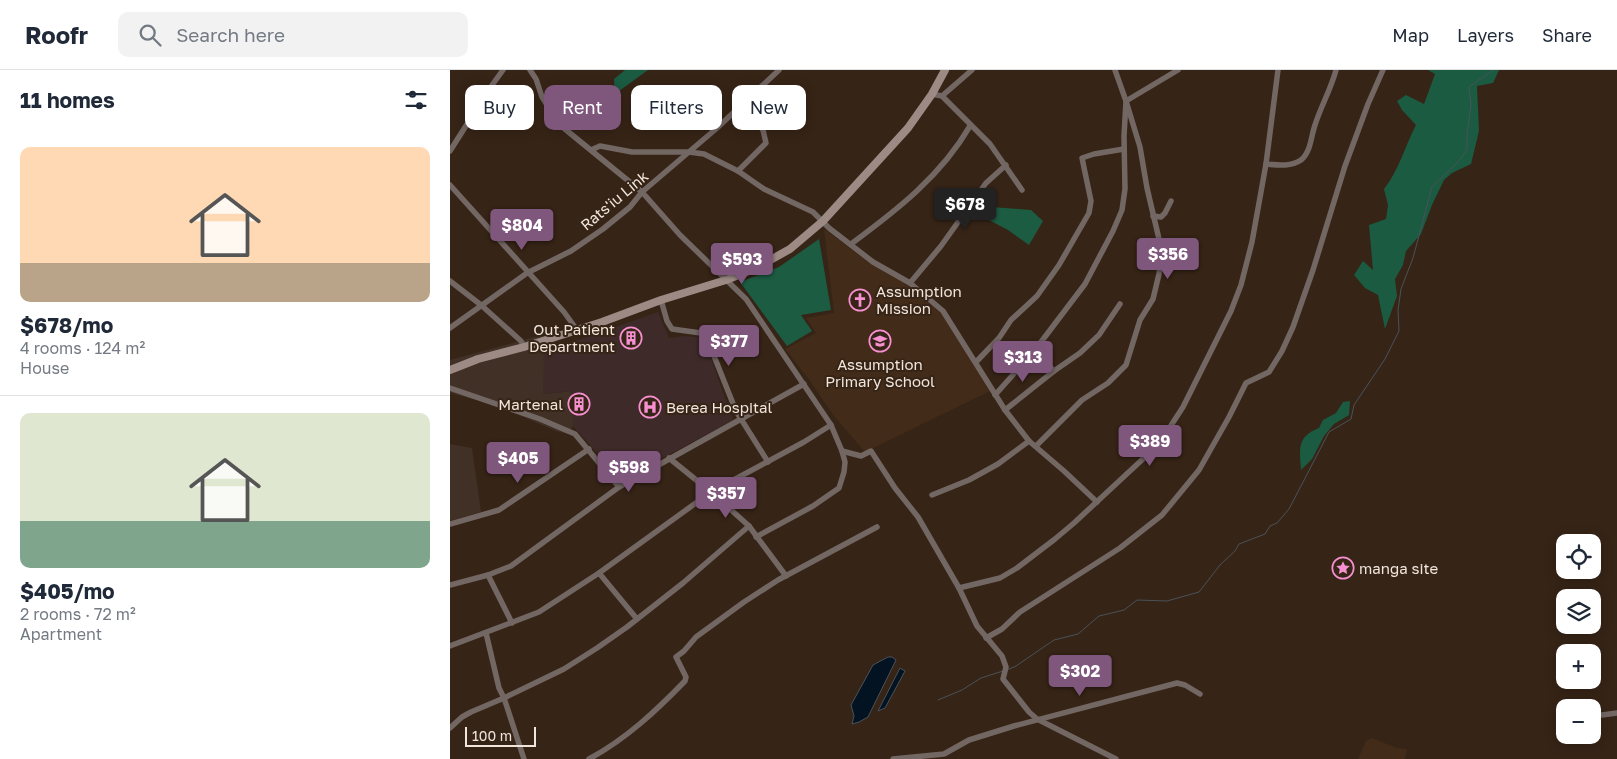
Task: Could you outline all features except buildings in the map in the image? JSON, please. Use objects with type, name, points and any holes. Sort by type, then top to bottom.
[{"type":"main road","points":[[450,370],[478,359],[578,330],[661,300],[726,280],[756,268],[790,249],[823,221],[908,128],[932,94],[945,70]]},
{"type":"street","points":[[450,151],[503,70]]},
{"type":"street","points":[[530,70],[536,79],[542,97],[560,125],[642,192],[680,235],[746,299],[831,425],[845,462],[839,488],[813,506],[756,537]]},
{"type":"street","name":"Rats'iu Link","points":[[763,85],[779,70]]},
{"type":"street","points":[[942,96],[972,70]]},
{"type":"street","points":[[1036,446],[1082,400],[1108,382],[1126,365],[1140,320],[1153,299],[1159,274],[1161,256],[1159,239],[1140,147],[1115,70]]},
{"type":"street","points":[[1126,101],[1178,70]]},
{"type":"street","points":[[959,588],[1000,578],[1017,568],[1074,523],[1159,444],[1183,408],[1231,311],[1241,286],[1252,242],[1266,164],[1278,70]]},
{"type":"street","points":[[1266,164],[1292,164],[1301,160],[1307,151],[1336,70]]},
{"type":"street","points":[[986,638],[1002,629],[1020,612],[1120,548],[1162,515],[1198,470],[1229,417],[1246,383],[1269,372],[1282,351],[1293,327],[1313,270],[1345,166],[1383,70]]},
{"type":"street","points":[[932,94],[942,96],[990,144],[1022,190]]},
{"type":"street","points":[[995,395],[1035,350],[1085,284],[1113,231],[1122,210],[1124,196],[1126,101]]},
{"type":"street","name":"Rats'iu Link","points":[[450,328],[527,273],[571,251],[630,207],[642,192],[732,113]]},
{"type":"street","points":[[851,244],[902,205],[933,176],[970,126]]},
{"type":"street","points":[[738,171],[766,143],[762,130]]},
{"type":"street","points":[[591,150],[600,146],[632,152],[689,152],[704,154],[738,171],[764,189],[813,212],[829,228],[873,262],[910,283],[943,311],[1005,410],[1030,441],[1097,502]]},
{"type":"street","points":[[976,362],[999,338],[1011,320],[1037,296],[1059,265],[1089,213],[1091,201],[1082,158],[1124,149]]},
{"type":"street","points":[[910,283],[941,246],[986,183],[1006,165]]},
{"type":"street","points":[[450,185],[578,330]]},
{"type":"street","points":[[1153,216],[1161,217],[1171,201]]},
{"type":"street","points":[[450,282],[481,305],[521,341],[524,347]]},
{"type":"street","points":[[661,300],[666,321],[672,329],[701,333],[708,341],[736,411],[768,462]]},
{"type":"street","points":[[1005,410],[1080,353],[1099,335],[1120,304]]},
{"type":"street","points":[[1035,350],[1054,371]]},
{"type":"street","points":[[450,585],[488,575],[511,566],[619,487],[804,384]]},
{"type":"street","points":[[450,388],[575,434],[619,487]]},
{"type":"street","points":[[450,646],[540,612],[599,574],[711,492],[768,462],[831,425]]},
{"type":"street","points":[[932,495],[969,480],[991,468],[1030,441]]},
{"type":"street","points":[[450,524],[499,510],[589,449]]},
{"type":"street","points":[[842,450],[861,456],[871,451],[895,488],[918,517],[959,588],[969,611],[986,638],[1002,656],[1006,667],[1003,679],[1029,712],[1037,719],[1116,759]]},
{"type":"street","points":[[669,458],[749,526],[786,576]]},
{"type":"street","points":[[450,728],[467,714],[564,669],[637,619],[683,583],[749,526]]},
{"type":"street","points":[[589,759],[620,741],[655,711],[685,681],[686,677],[676,657],[684,651],[696,636],[744,602],[786,576],[877,526]]},
{"type":"street","points":[[599,574],[637,619]]},
{"type":"street","points":[[488,575],[512,623]]},
{"type":"street","points":[[486,633],[499,688],[524,759]]},
{"type":"street","points":[[893,759],[944,754],[968,740],[1037,719],[1178,683],[1200,694]]},
{"type":"street","points":[[1602,716],[1617,713]]},
{"type":"shaded area","name":"Assumption Primary School","points":[[824,229],[871,264],[911,287],[942,314],[990,391],[865,452],[834,416],[785,349],[816,333],[806,318],[834,313]]},
{"type":"shaded area","name":"Berea Hospital","points":[[658,312],[669,338],[697,337],[705,342],[733,420],[622,480],[573,426],[572,391],[543,394],[544,352]]},
{"type":"shaded area","points":[[542,335],[544,394],[573,391],[573,426],[568,434],[556,431],[496,405],[450,393],[450,360]]},
{"type":"shaded area","points":[[450,444],[472,448],[481,512],[450,521]]},
{"type":"shaded area","points":[[1372,738],[1397,748],[1407,749],[1405,759],[1358,759],[1366,741]]},
{"type":"green space","points":[[625,70],[648,70],[621,90],[621,85],[614,85],[614,79]]},
{"type":"green space","points":[[1428,70],[1499,70],[1493,83],[1477,86],[1479,131],[1471,164],[1452,173],[1444,180],[1421,234],[1406,251],[1403,265],[1395,279],[1397,296],[1385,329],[1378,295],[1365,288],[1354,275],[1363,261],[1373,270],[1369,225],[1386,219],[1388,205],[1384,189],[1398,166],[1416,125],[1402,110],[1397,101],[1406,95],[1424,104],[1435,74]]},
{"type":"green space","points":[[992,207],[1031,210],[1043,221],[1029,245],[1008,230],[985,218]]},
{"type":"green space","points":[[819,239],[831,310],[801,315],[812,331],[787,346],[740,282],[779,267]]},
{"type":"green space","points":[[1350,401],[1349,415],[1334,424],[1324,436],[1312,459],[1301,470],[1300,450],[1306,435],[1319,428],[1323,420],[1336,413],[1343,402]]},
{"type":"water","points":[[888,657],[896,660],[868,717],[852,724],[854,716],[851,705],[873,665]]},
{"type":"water","points":[[900,668],[905,671],[885,708],[878,711]]},
{"type":"waterway","points":[[1007,670],[1054,640],[1078,634],[1099,616],[1124,610],[1137,600],[1167,601],[1199,592],[1239,544],[1265,534],[1270,526],[1277,523],[1289,509],[1329,432],[1351,419],[1354,405],[1385,359],[1399,331],[1398,310],[1401,289],[1413,258],[1432,187],[1457,163],[1467,150],[1471,105],[1469,87],[1493,70]]},
{"type":"waterway","points":[[938,700],[962,690],[981,678],[1003,671]]},
{"type":"place","name":"Assumption Mission","points":[[860,300]]},
{"type":"place","name":"Out Patient Department","points":[[631,338]]},
{"type":"place","name":"Assumption Primary School","points":[[880,341]]},
{"type":"place","name":"Martenal","points":[[579,404]]},
{"type":"place","name":"Berea Hospital","points":[[650,407]]},
{"type":"place","name":"manga site","points":[[1343,568]]}]
